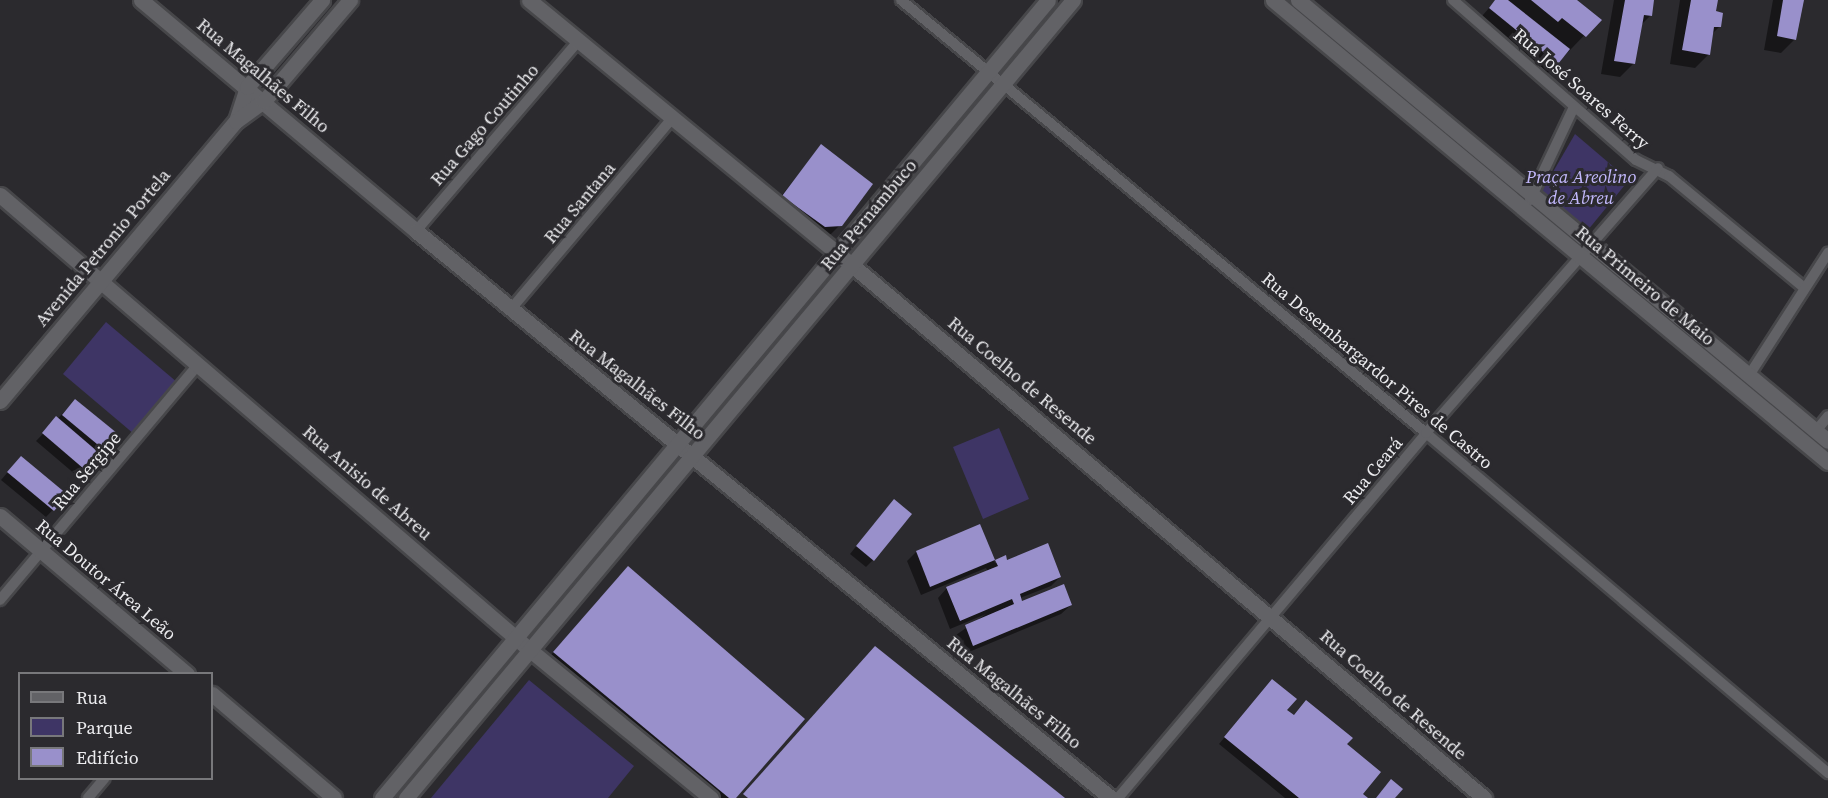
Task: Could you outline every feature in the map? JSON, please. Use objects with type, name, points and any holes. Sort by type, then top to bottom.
[{"type":"main road","name":"Avenida Petronio Portela","points":[[236,121],[247,87],[322,0]]},
{"type":"main road","name":"Avenida Petronio Portela","points":[[0,400],[236,121],[264,101],[350,0]]},
{"type":"main road","name":"Rua Coelho de Resende","points":[[529,0],[852,265],[1273,617],[1484,798]]},
{"type":"main road","name":"Rua Pernambuco","points":[[382,798],[1048,0]]},
{"type":"main road","name":"Rua Pernambuco","points":[[406,798],[1073,0]]},
{"type":"main road","name":"Rua Primeiro de Maio","points":[[1273,0],[1828,462]]},
{"type":"main road","name":"Rua Primeiro de Maio","points":[[1298,0],[1591,243],[1748,377],[1828,441]]},
{"type":"main road","name":"Rua Magalhães Filho","points":[[152,3],[416,231],[694,455],[1111,798]]},
{"type":"main road","name":"Rua Anisio de Abreu","points":[[0,195],[102,280],[530,650],[711,798]]},
{"type":"main road","name":"Rua Doutor Área Leão","points":[[0,516],[185,672]]},
{"type":"main road","points":[[213,695],[334,798]]},
{"type":"street","name":"Rua Desembargardor Pires de Castro","points":[[901,0],[1426,433],[1828,773]]},
{"type":"street","name":"Rua José Soares Ferry","points":[[1453,0],[1636,160],[1658,168],[1803,287]]},
{"type":"street","name":"Rua Gago Coutinho","points":[[416,231],[579,40]]},
{"type":"street","points":[[1526,212],[1532,194],[1574,107]]},
{"type":"street","name":"Rua Santana","points":[[511,309],[674,117]]},
{"type":"street","name":"Rua Ceará","points":[[1118,798],[1426,433],[1658,168]]},
{"type":"street","points":[[1748,377],[1803,287],[1828,253]]},
{"type":"street","name":"Rua Sergipe","points":[[0,600],[199,364]]},
{"type":"street","points":[[1816,432],[1828,416]]},
{"type":"street","points":[[88,798],[103,780]]},
{"type":"green space","name":"Praça Areolino de Abreu","points":[[1575,134],[1629,180],[1583,236],[1539,196]]},
{"type":"green space","points":[[106,322],[178,383],[134,434],[63,374]]},
{"type":"green space","points":[[999,428],[1029,499],[983,519],[953,447]]},
{"type":"green space","points":[[529,680],[634,766],[608,798],[431,798]]},
{"type":"building","points":[[1495,0],[1508,0],[1570,49],[1558,64],[1489,8]]},
{"type":"building","points":[[1531,0],[1577,0],[1602,20],[1586,37],[1562,18],[1558,22]]},
{"type":"building","points":[[1625,0],[1654,0],[1652,16],[1644,15],[1635,64],[1614,61]]},
{"type":"building","points":[[1691,0],[1718,0],[1716,11],[1723,13],[1721,27],[1714,27],[1710,55],[1682,50]]},
{"type":"building","points":[[1783,0],[1804,0],[1796,40],[1777,36]]},
{"type":"building","points":[[821,144],[873,184],[842,226],[825,227],[782,196]]},
{"type":"building","points":[[75,399],[123,438],[109,454],[62,415]]},
{"type":"building","points":[[56,416],[98,452],[84,469],[42,433]]},
{"type":"building","points":[[21,456],[68,495],[54,511],[7,472]]},
{"type":"building","points":[[894,499],[912,514],[874,561],[856,546]]},
{"type":"building","points":[[980,524],[995,560],[930,587],[916,551]]},
{"type":"building","points":[[1048,543],[1061,577],[1020,594],[1022,601],[1064,584],[1072,605],[973,646],[965,625],[1014,604],[1012,599],[960,621],[946,587],[998,566],[995,560],[1006,555],[1007,560]]},
{"type":"building","points":[[628,566],[805,719],[736,798],[729,798],[553,652]]},
{"type":"building","points":[[875,646],[1065,798],[748,798],[743,794]]},
{"type":"building","points":[[1272,679],[1297,699],[1287,710],[1294,715],[1306,700],[1353,738],[1347,744],[1381,772],[1363,794],[1368,798],[1299,798],[1224,737]]},
{"type":"building","points":[[1391,779],[1403,789],[1395,798],[1376,798]]}]
